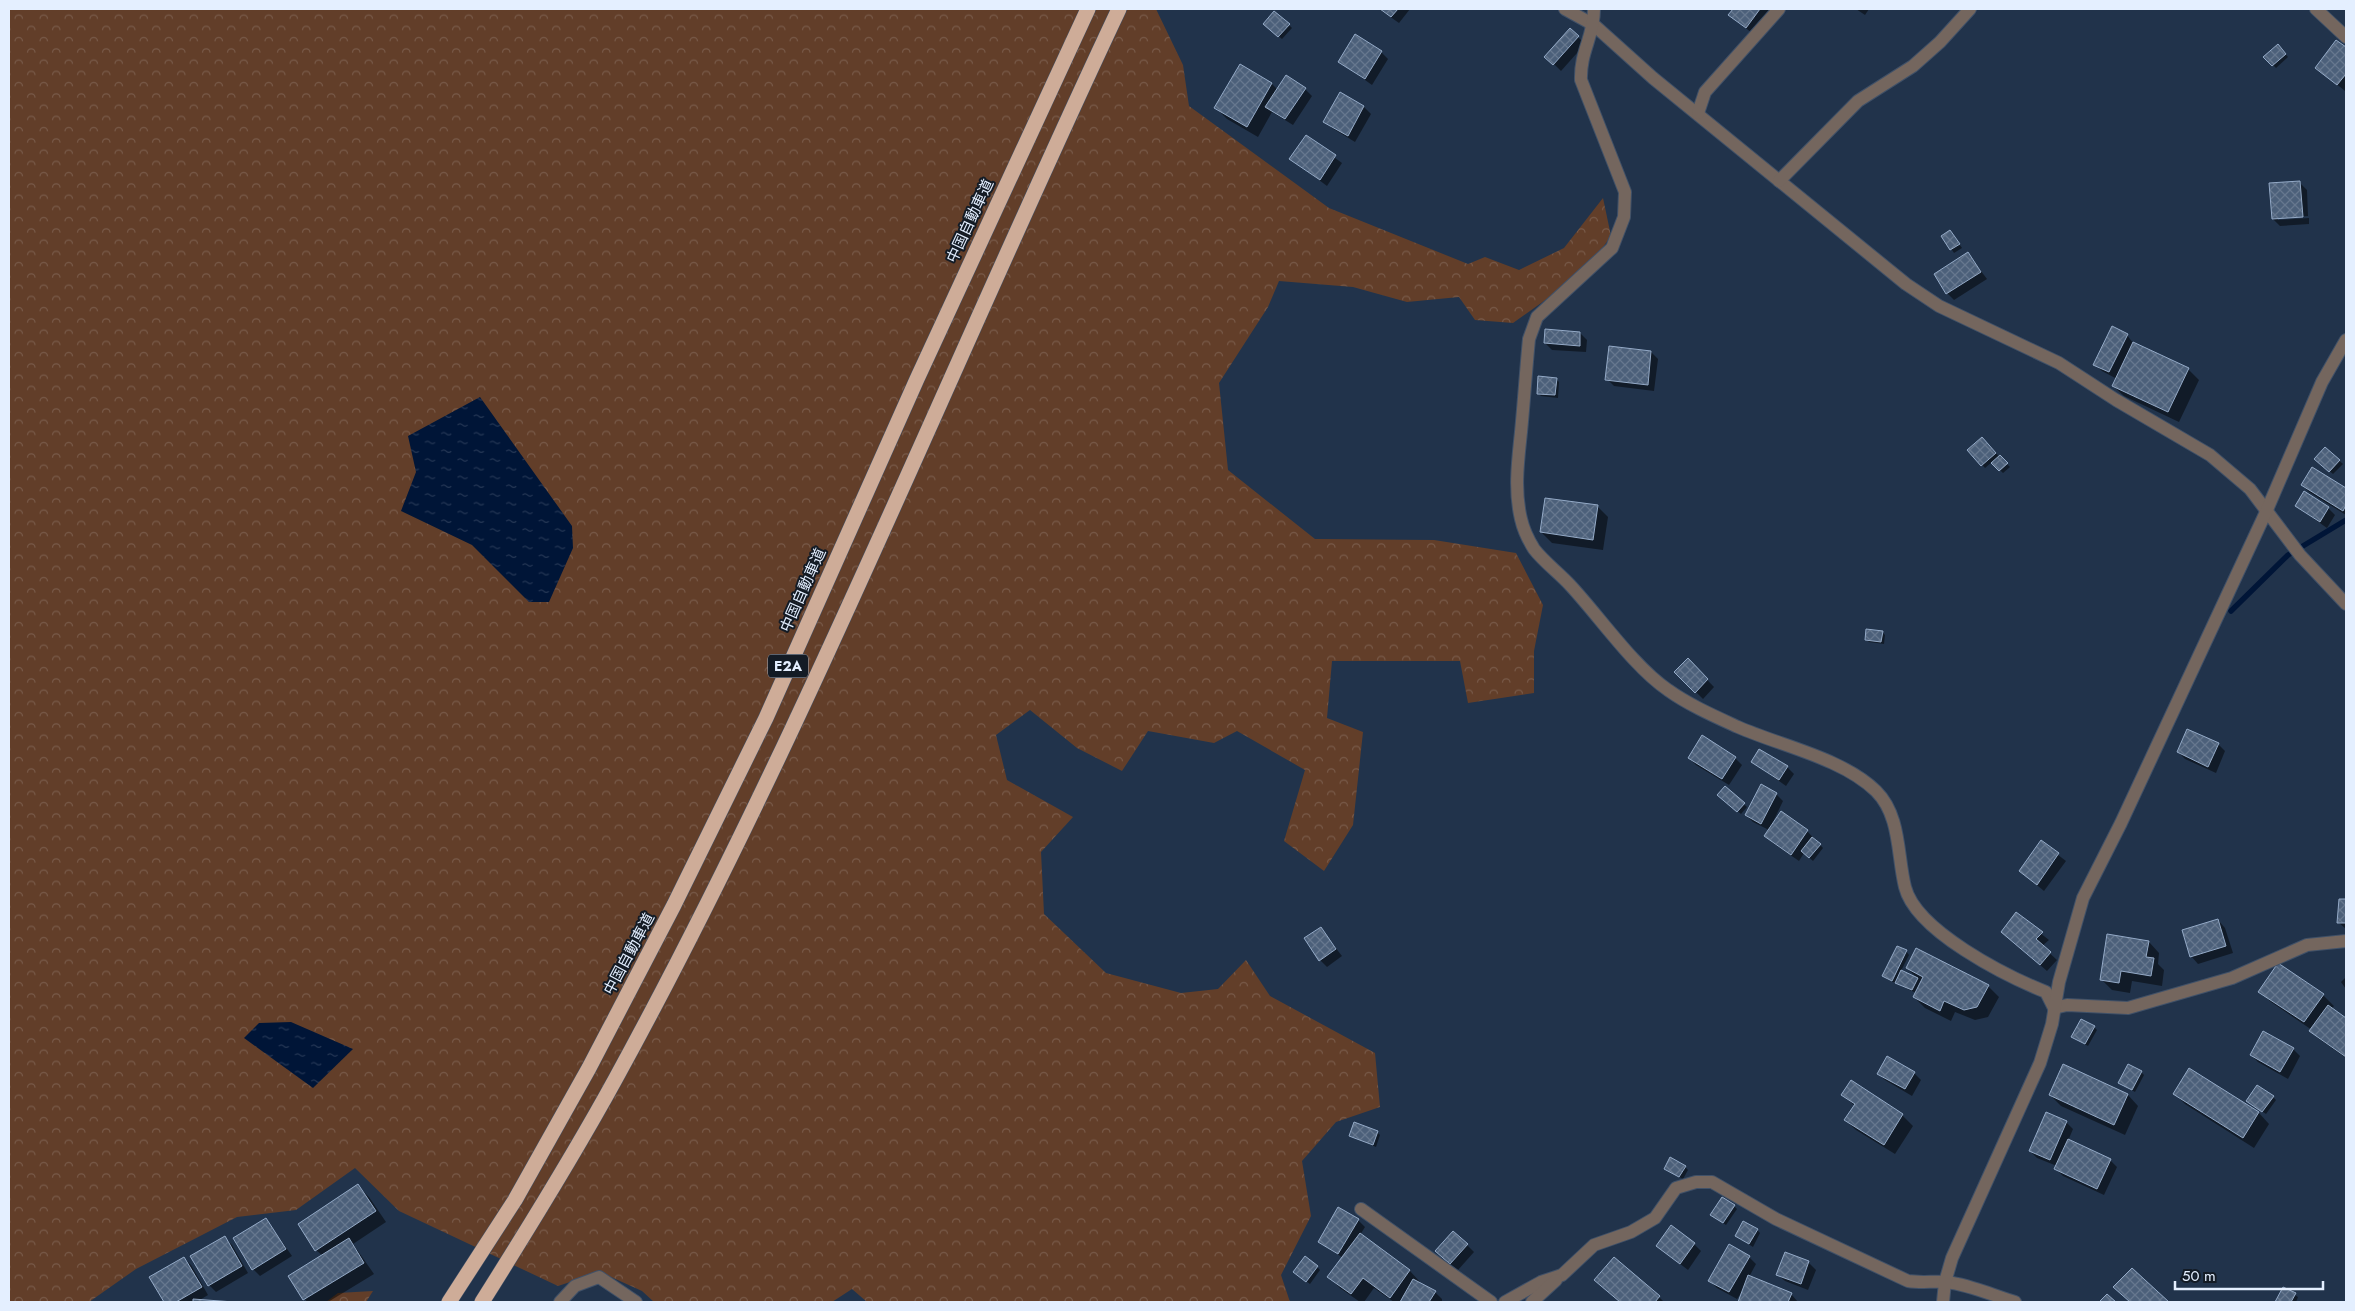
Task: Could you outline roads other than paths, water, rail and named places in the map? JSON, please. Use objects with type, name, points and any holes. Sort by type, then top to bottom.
[{"type":"highway","name":"中国自動車道","points":[[449,1302],[515,1200],[589,1068],[674,906],[766,718],[917,379],[1088,9]]},
{"type":"highway","name":"E2A","points":[[482,1302],[539,1212],[616,1078],[789,737],[1045,165],[1119,9]]},
{"type":"street","points":[[1566,9],[1594,25],[1653,78],[1906,284],[1939,306],[2059,363],[2116,400],[2210,455],[2250,489],[2300,555],[2346,604]]},
{"type":"street","points":[[1594,9],[1594,25],[1580,64],[1581,80],[1625,192],[1624,217],[1612,248],[1537,317],[1529,339],[1516,490],[1521,522],[1525,531],[1534,548],[1569,583],[1646,671],[1667,690],[1738,727],[1841,768],[1859,777],[1877,792],[1887,805],[1895,824],[1906,889],[1914,908],[1927,922],[1972,955],[2018,981],[2046,992],[2054,1008]]},
{"type":"street","points":[[1698,113],[1705,92],[1779,9]]},
{"type":"street","points":[[1779,181],[1858,101],[1913,66],[1940,42],[1970,9]]},
{"type":"street","points":[[2316,9],[2346,37]]},
{"type":"street","points":[[1943,1302],[1945,1282],[1952,1258],[2040,1063],[2052,1024],[2054,1008],[2083,898],[2266,512],[2322,382],[2346,340]]},
{"type":"street","points":[[2054,1008],[2067,1005],[2128,1008],[2232,978],[2307,945],[2346,941]]},
{"type":"street","points":[[1532,1302],[1594,1245],[1631,1232],[1655,1218],[1676,1188],[1696,1182],[1712,1182],[1776,1219],[1908,1281],[1922,1284],[1945,1282],[1968,1286],[2015,1302]]},
{"type":"street","points":[[1361,1209],[1491,1302]]},
{"type":"street","points":[[1505,1302],[1541,1282],[1562,1275]]},
{"type":"street","points":[[560,1302],[575,1286],[599,1277],[636,1302]]},
{"type":"water","points":[[480,397],[572,526],[573,548],[549,602],[529,602],[472,545],[401,511],[416,472],[408,436]]},
{"type":"water","points":[[291,1022],[353,1049],[313,1088],[244,1038],[259,1023]]},
{"type":"waterway","points":[[2231,611],[2288,555],[2346,520]]}]
